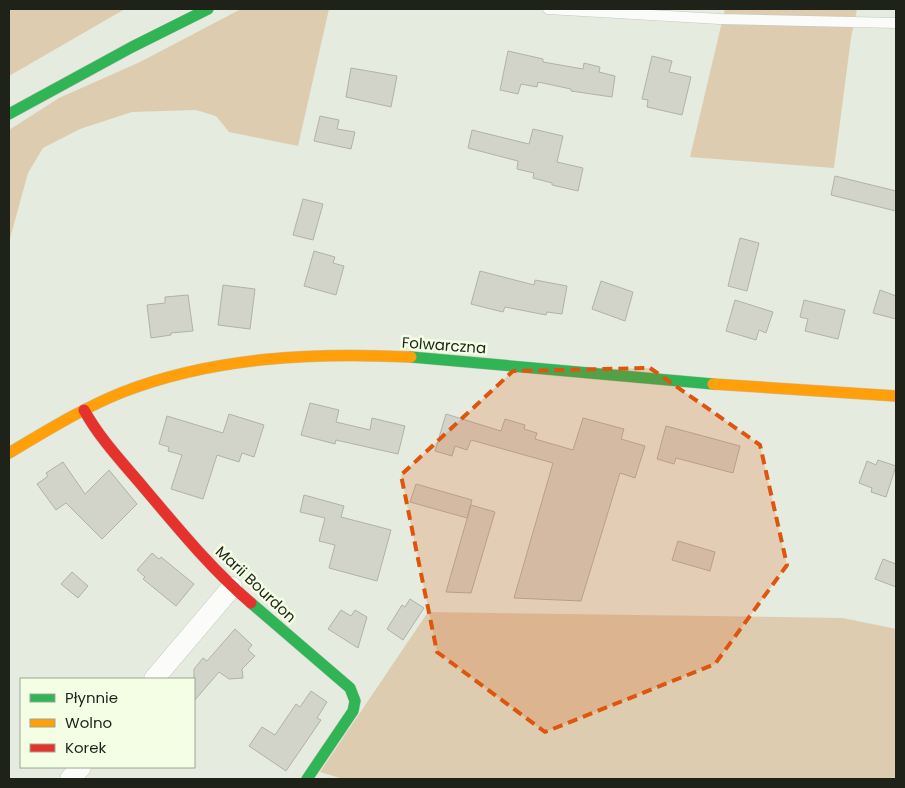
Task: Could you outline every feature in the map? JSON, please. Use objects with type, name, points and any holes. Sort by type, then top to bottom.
[{"type":"street","points":[[9,114],[132,47],[208,9]]},
{"type":"street","name":"Folwarczna","points":[[9,454],[84,410],[122,393],[182,375],[229,364],[313,355],[374,355],[450,360],[653,380],[896,396]]},
{"type":"street","name":"Marii Bourdon","points":[[84,410],[95,430],[183,534],[232,587],[350,688],[355,702],[352,711],[307,779]]},
{"type":"street","points":[[155,678],[232,587]]},
{"type":"street","points":[[70,779],[80,768]]},
{"type":"lane","points":[[548,9],[720,19],[896,23]]},
{"type":"highlighted area","points":[[650,368],[760,445],[787,565],[715,664],[545,732],[437,652],[401,475],[513,371]]},
{"type":"shaded area","points":[[9,9],[125,9],[9,76]]},
{"type":"shaded area","points":[[241,9],[329,9],[298,146],[229,132],[216,116],[196,110],[132,112],[80,129],[43,148],[28,173],[9,242],[9,130],[59,98],[140,62]]},
{"type":"shaded area","points":[[725,9],[857,9],[851,38],[834,168],[690,157]]},
{"type":"shaded area","points":[[428,612],[843,618],[896,629],[896,779],[343,779],[320,772]]},
{"type":"building","points":[[508,51],[543,59],[543,62],[583,69],[584,63],[600,67],[599,72],[615,76],[612,97],[571,91],[571,89],[538,82],[537,87],[521,84],[518,94],[500,90]]},
{"type":"building","points":[[652,56],[672,61],[669,72],[691,77],[682,115],[647,107],[648,100],[642,99]]},
{"type":"building","points":[[351,68],[397,76],[391,107],[346,97]]},
{"type":"building","points":[[320,116],[339,120],[337,129],[355,132],[351,149],[314,141]]},
{"type":"building","points":[[533,129],[563,136],[557,162],[583,168],[578,191],[533,178],[534,173],[517,169],[518,161],[468,148],[472,130],[529,144]]},
{"type":"building","points":[[835,176],[896,191],[896,211],[831,195]]},
{"type":"building","points":[[303,199],[323,204],[313,240],[293,235]]},
{"type":"building","points":[[740,238],[759,243],[747,291],[728,286]]},
{"type":"building","points":[[314,251],[335,257],[333,263],[344,266],[336,295],[304,286]]},
{"type":"building","points":[[480,271],[534,285],[535,280],[567,286],[562,314],[547,312],[546,315],[505,307],[503,312],[471,304]]},
{"type":"building","points":[[601,281],[633,292],[625,321],[592,309]]},
{"type":"building","points":[[223,285],[255,289],[250,329],[218,325]]},
{"type":"building","points":[[880,290],[896,296],[896,319],[873,313]]},
{"type":"building","points":[[188,295],[193,331],[171,333],[171,335],[151,338],[147,305],[165,303],[165,297]]},
{"type":"building","points":[[735,300],[773,312],[766,333],[759,330],[756,340],[726,331]]},
{"type":"building","points":[[804,300],[845,310],[838,339],[805,331],[808,319],[800,317]]},
{"type":"building","points":[[310,403],[339,410],[336,422],[370,430],[372,418],[405,426],[398,454],[336,440],[335,444],[301,435]]},
{"type":"building","points":[[229,414],[264,425],[254,457],[242,453],[239,462],[217,455],[203,499],[171,489],[182,455],[168,451],[169,447],[159,444],[167,416],[223,433]]},
{"type":"building","points":[[446,414],[501,431],[505,419],[525,425],[524,429],[537,433],[535,439],[573,450],[583,418],[624,429],[621,439],[645,446],[635,478],[620,473],[581,601],[514,598],[553,463],[471,440],[467,450],[455,446],[452,456],[435,451]]},
{"type":"building","points":[[666,426],[740,446],[733,473],[676,458],[674,464],[657,459]]},
{"type":"building","points":[[878,460],[896,466],[886,497],[871,492],[872,488],[859,483],[867,461],[876,465]]},
{"type":"building","points":[[63,462],[85,494],[109,470],[137,504],[102,539],[66,503],[56,510],[37,484],[48,476],[46,473]]},
{"type":"building","points":[[416,484],[472,500],[467,518],[410,502]]},
{"type":"building","points":[[304,495],[344,506],[341,517],[391,530],[377,581],[329,568],[335,545],[319,541],[325,518],[300,512]]},
{"type":"building","points":[[471,505],[495,512],[471,593],[446,592]]},
{"type":"building","points":[[678,541],[715,552],[710,571],[672,560]]},
{"type":"building","points":[[152,553],[159,559],[161,557],[194,584],[176,606],[143,579],[145,577],[137,570]]},
{"type":"building","points":[[883,559],[896,564],[896,587],[875,579]]},
{"type":"building","points":[[72,572],[88,586],[78,598],[61,584]]},
{"type":"building","points":[[410,599],[424,608],[403,640],[387,629],[402,605],[405,607]]},
{"type":"building","points":[[341,610],[351,616],[355,610],[367,617],[358,648],[328,629]]},
{"type":"building","points":[[235,629],[252,645],[248,650],[255,656],[242,669],[243,678],[229,679],[219,672],[195,700],[194,669],[203,658],[207,661]]},
{"type":"building","points":[[311,691],[327,702],[317,718],[321,720],[286,771],[249,746],[262,727],[275,735],[296,704],[300,707]]},
{"type":"traffic: fast","points":[[9,114],[132,47],[208,9]]},
{"type":"traffic: fast","points":[[411,357],[713,384]]},
{"type":"traffic: fast","points":[[251,603],[350,688],[355,701],[353,711],[307,779]]},
{"type":"traffic: slow","points":[[9,453],[65,420],[108,398],[157,380],[192,371],[228,364],[301,357],[338,355],[411,357]]},
{"type":"traffic: slow","points":[[713,384],[896,396]]},
{"type":"traffic: jam","points":[[84,410],[112,450],[182,533],[222,576],[251,603]]}]
